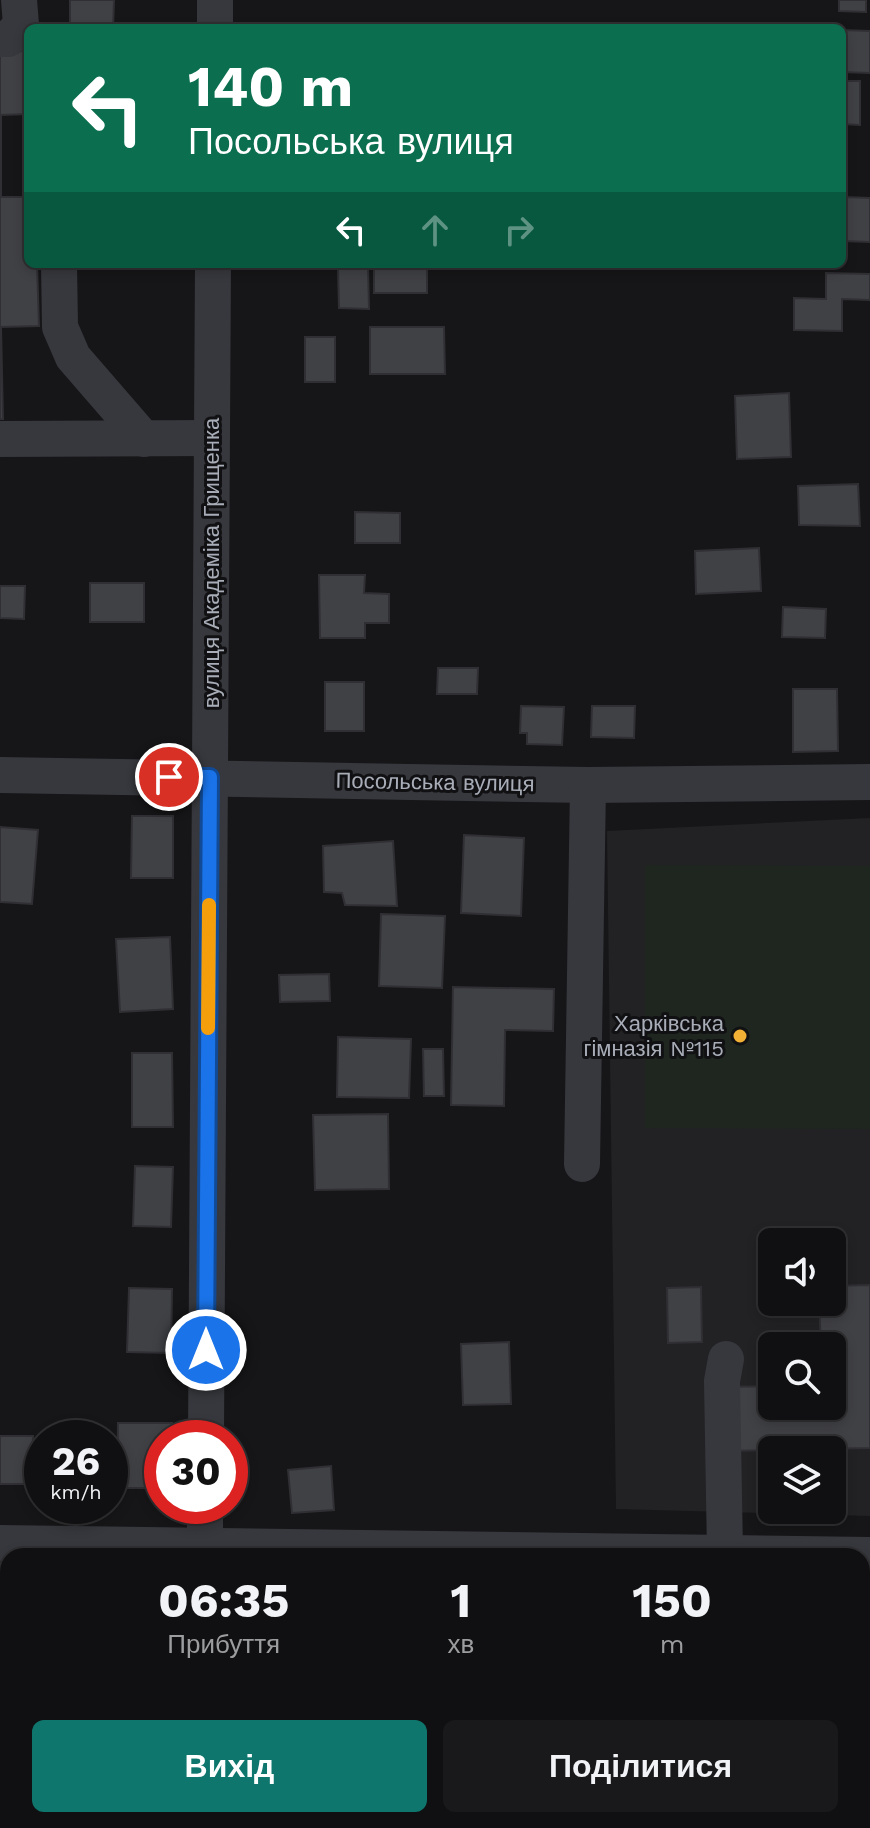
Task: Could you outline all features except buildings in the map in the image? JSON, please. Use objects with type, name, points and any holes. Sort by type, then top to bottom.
[{"type":"street","points":[[0,39],[8,39],[21,25],[19,0]]},
{"type":"street","points":[[215,0],[215,24]]},
{"type":"street","points":[[59,268],[60,327],[73,357],[144,439]]},
{"type":"street","name":"вулиця Академіка Грищенка","points":[[206,1420],[213,268]]},
{"type":"street","points":[[0,439],[212,438]]},
{"type":"street","name":"Посольська вулиця","points":[[0,775],[588,785],[870,782]]},
{"type":"street","points":[[582,1164],[588,785]]},
{"type":"street","points":[[725,1548],[722,1381],[726,1359]]},
{"type":"street","points":[[205,1524],[205,1548]]},
{"type":"street","points":[[0,1543],[128,1548]]},
{"type":"shaded area","name":"Харківська гімназія №115","points":[[870,818],[870,1516],[846,1515],[846,1436],[758,1436],[758,1513],[616,1509],[607,831]]},
{"type":"shaded area","points":[[645,865],[870,866],[870,1129],[645,1128]]},
{"type":"slow traffic","points":[[208,1028],[209,905]]},
{"type":"place","name":"Харківська гімназія №115","points":[[740,1036]]},
{"type":"route","points":[[169,777],[210,777],[206,1350]]}]
